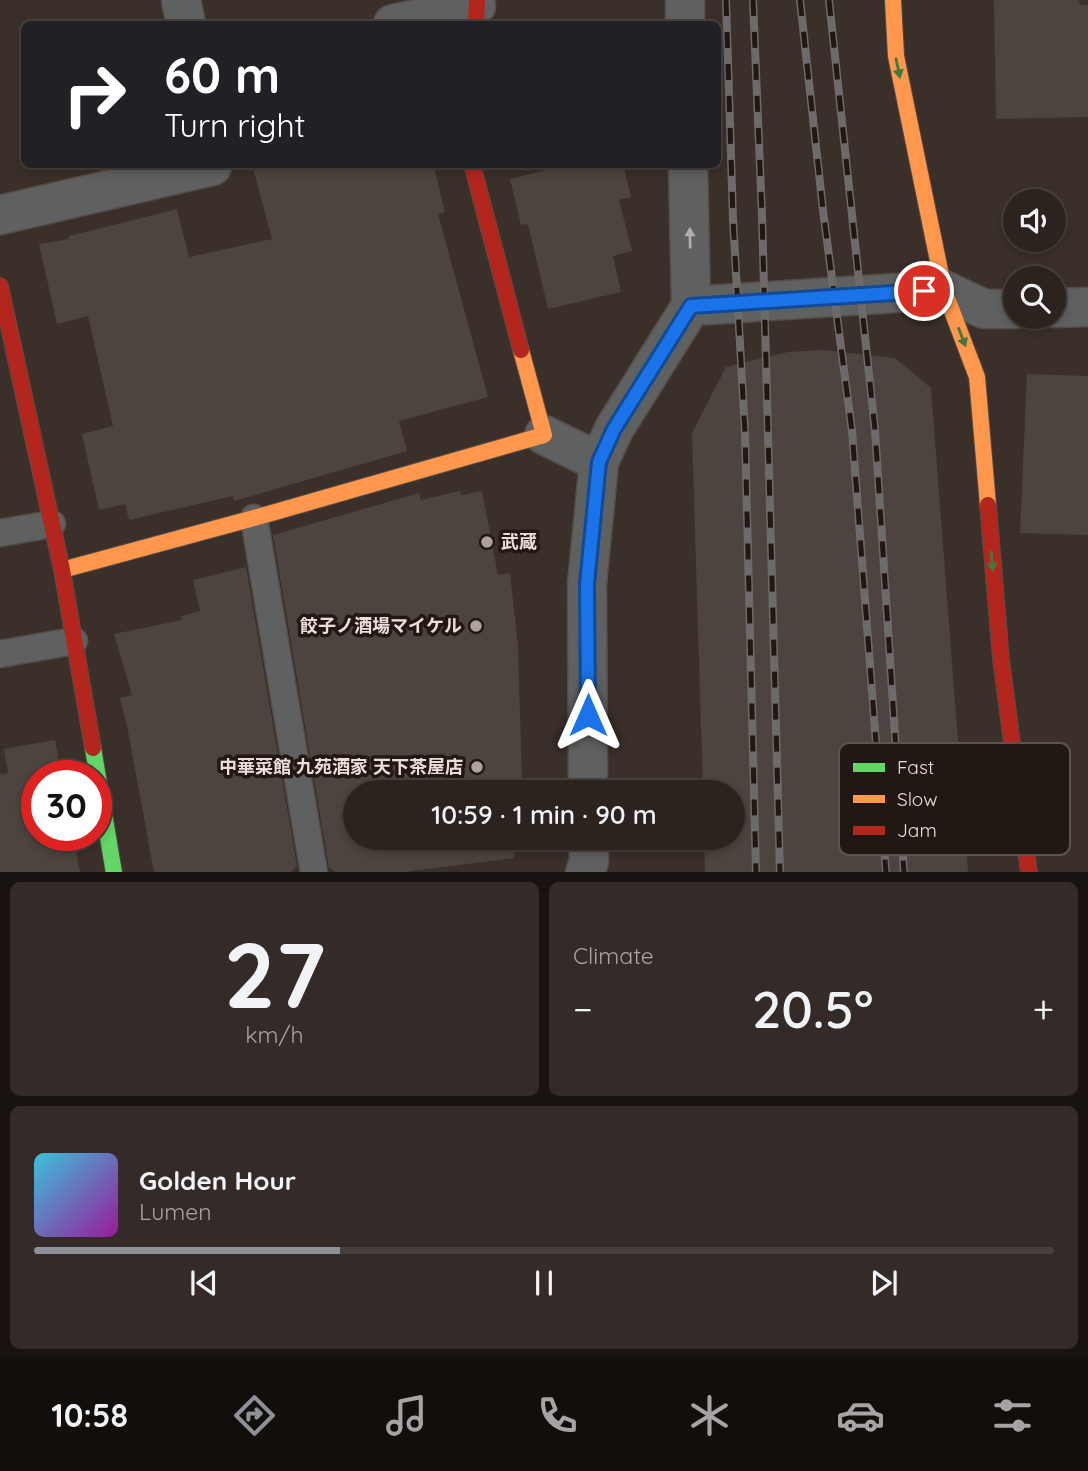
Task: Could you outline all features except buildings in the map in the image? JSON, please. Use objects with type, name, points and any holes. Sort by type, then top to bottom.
[{"type":"street","points":[[181,0],[185,21]]},
{"type":"street","points":[[685,0],[685,21]]},
{"type":"street","points":[[893,0],[896,56],[944,290],[977,377],[1001,659],[1012,743]]},
{"type":"street","points":[[411,21],[476,10]]},
{"type":"street","points":[[0,215],[203,168]]},
{"type":"street","points":[[473,168],[544,435]]},
{"type":"street","points":[[588,780],[587,584],[599,462],[614,429],[691,306],[688,168]]},
{"type":"street","points":[[0,286],[62,570],[114,872]]},
{"type":"street","points":[[691,306],[944,290],[984,309],[1003,309]]},
{"type":"street","points":[[1066,308],[1088,307]]},
{"type":"street","points":[[62,570],[544,435],[599,462]]},
{"type":"street","points":[[585,872],[589,850]]},
{"type":"lane","points":[[254,518],[314,872]]},
{"type":"lane","points":[[0,533],[52,524]]},
{"type":"lane","points":[[0,654],[74,641]]},
{"type":"railway","points":[[726,0],[733,219],[745,433],[756,872]]},
{"type":"railway","points":[[753,0],[762,215],[780,872]]},
{"type":"railway","points":[[800,0],[823,210],[852,431],[876,743]]},
{"type":"railway","points":[[829,0],[875,430],[895,743]]},
{"type":"railway","points":[[885,855],[886,872]]},
{"type":"railway","points":[[903,855],[904,872]]},
{"type":"traffic: fast","points":[[93,748],[114,872]]},
{"type":"traffic: slow","points":[[893,0],[896,56],[944,290],[977,377],[988,505]]},
{"type":"traffic: slow","points":[[62,570],[544,435],[521,350]]},
{"type":"traffic: jam","points":[[476,21],[477,0]]},
{"type":"traffic: jam","points":[[473,168],[521,350]]},
{"type":"traffic: jam","points":[[0,286],[62,570],[93,748]]},
{"type":"traffic: jam","points":[[988,505],[1001,659],[1012,743]]},
{"type":"traffic: jam","points":[[1027,855],[1029,872]]},
{"type":"place","name":"武蔵","points":[[487,542]]},
{"type":"place","name":"餃子ノ酒場マイケル","points":[[476,626]]},
{"type":"place","name":"中華菜館 九苑酒家 天下茶屋店","points":[[477,767]]},
{"type":"route","points":[[588,715],[587,584],[599,462],[614,429],[691,306],[924,291]]}]
